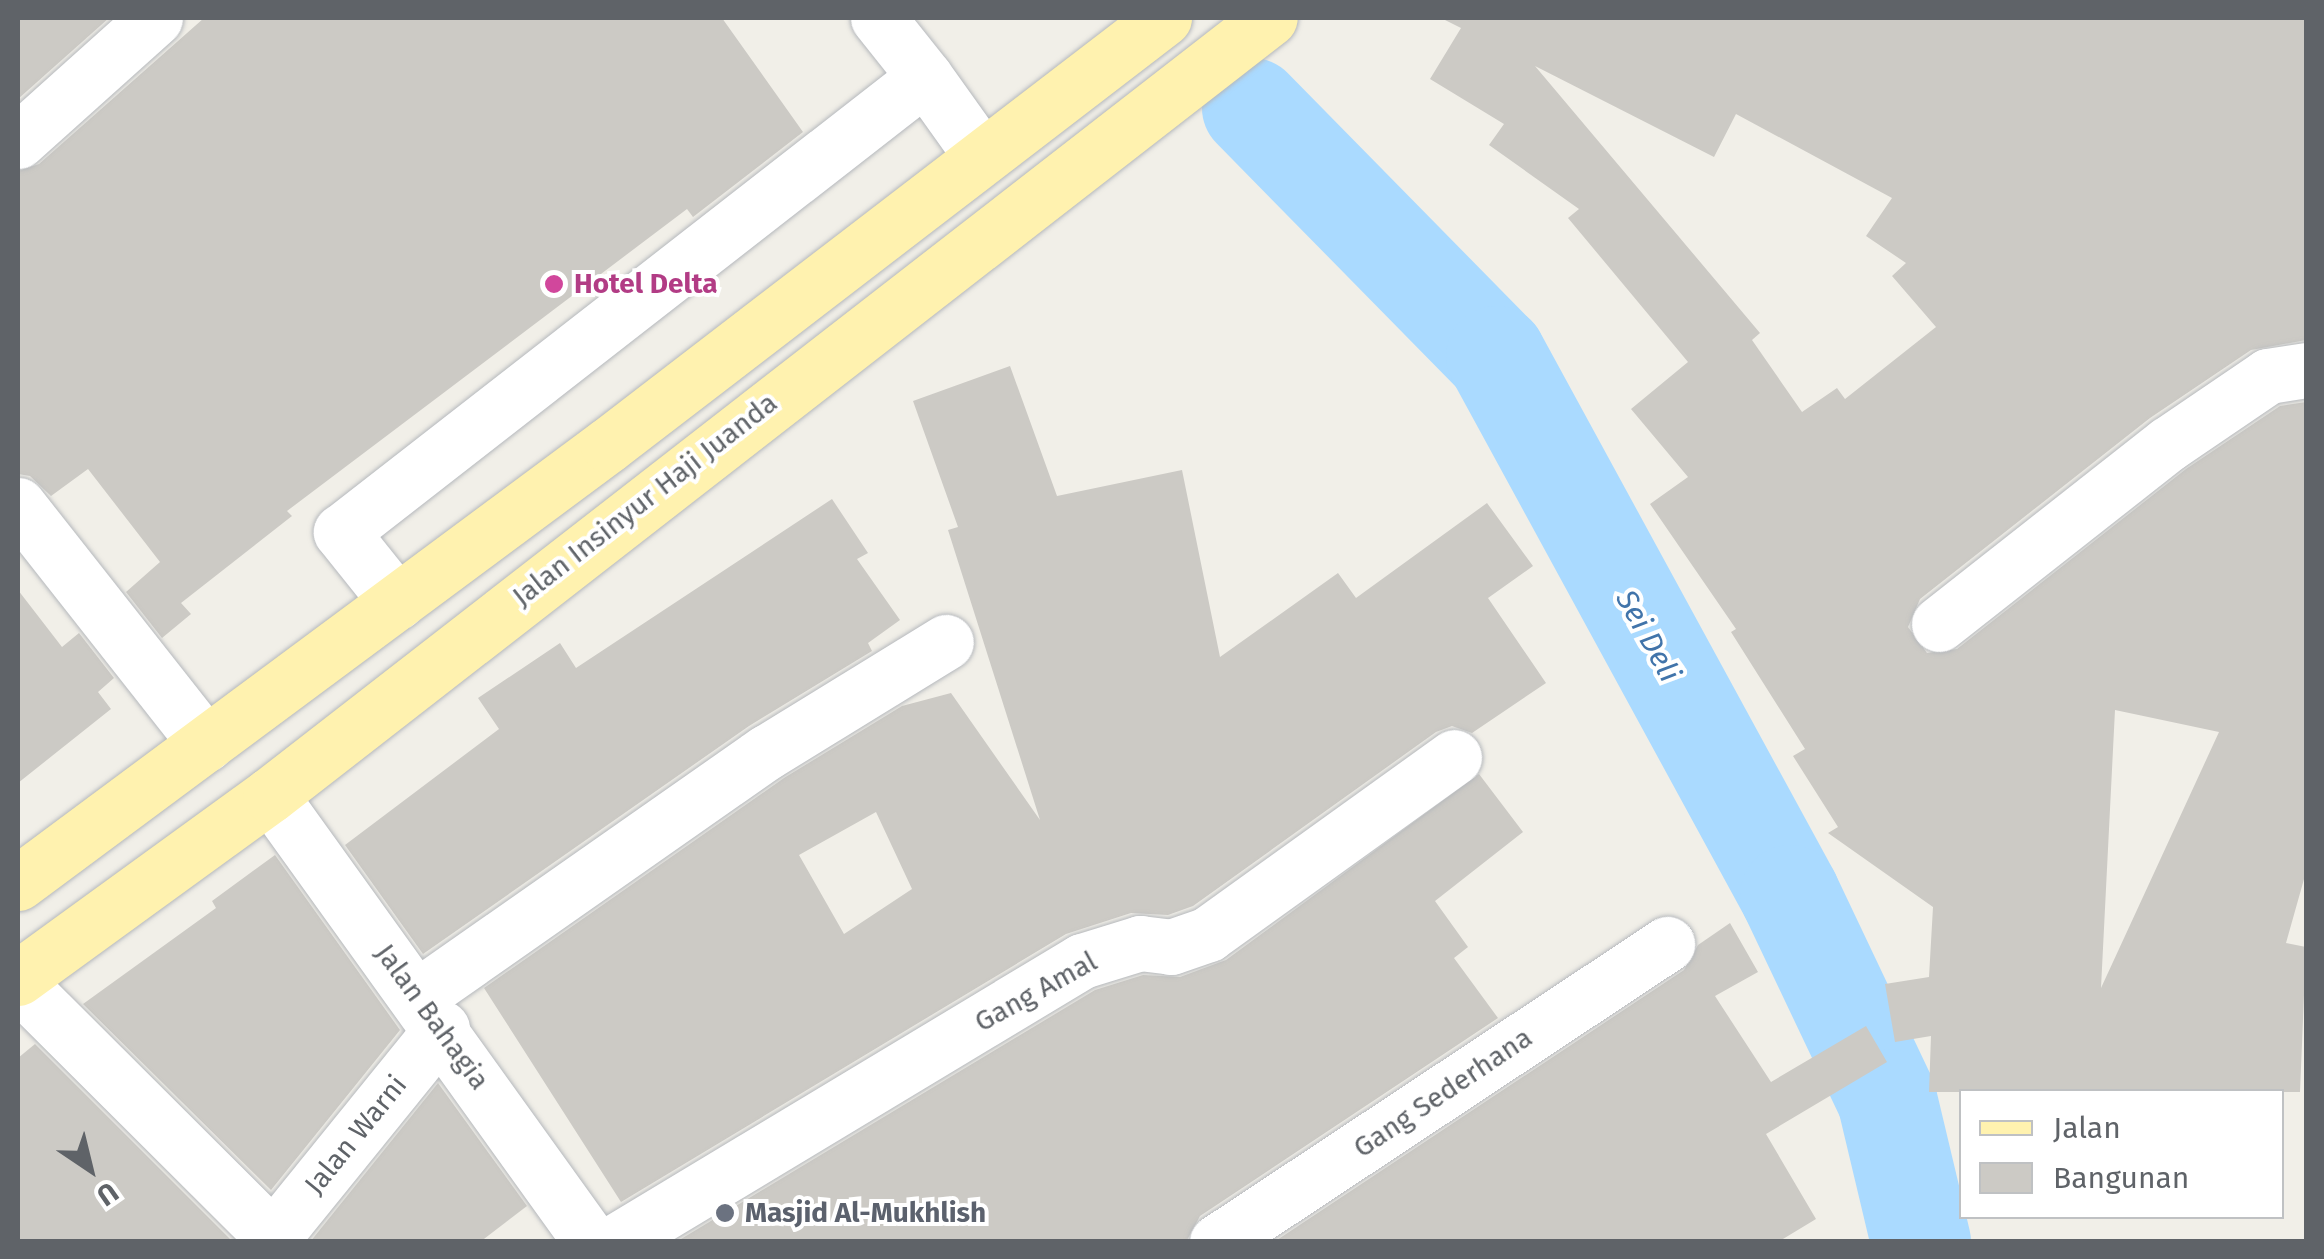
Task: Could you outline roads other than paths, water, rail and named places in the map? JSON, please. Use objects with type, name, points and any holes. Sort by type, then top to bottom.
[{"type":"main road","points":[[18,882],[397,602],[1164,18]]},
{"type":"main road","name":"Jalan Insinyur Haji Juanda","points":[[18,981],[270,795],[1270,18]]},
{"type":"street","points":[[18,140],[155,18]]},
{"type":"street","points":[[878,18],[924,77],[999,145]]},
{"type":"street","points":[[397,602],[341,532],[924,77]]},
{"type":"street","points":[[1939,624],[2168,444],[2268,376],[2306,370]]},
{"type":"street","points":[[18,505],[206,744]]},
{"type":"street","name":"Jalan Warni","points":[[271,1239],[430,1012],[767,752],[946,642]]},
{"type":"street","name":"Gang Amal","points":[[615,1242],[1082,961],[1140,943],[1171,947],[1208,934],[1454,757]]},
{"type":"street","name":"Jalan Bahagia","points":[[270,795],[430,1012],[591,1242]]},
{"type":"street","name":"Gang Sederhana","points":[[1218,1242],[1667,944]]},
{"type":"street","points":[[18,981],[271,1239]]},
{"type":"waterway","name":"Sei Deli","points":[[1252,108],[1496,356],[1790,895],[1887,1099],[1921,1242]]},
{"type":"place","name":"Hotel Delta","points":[[554,284]]},
{"type":"place","name":"Masjid Al-Mukhlish","points":[[725,1213]]}]
